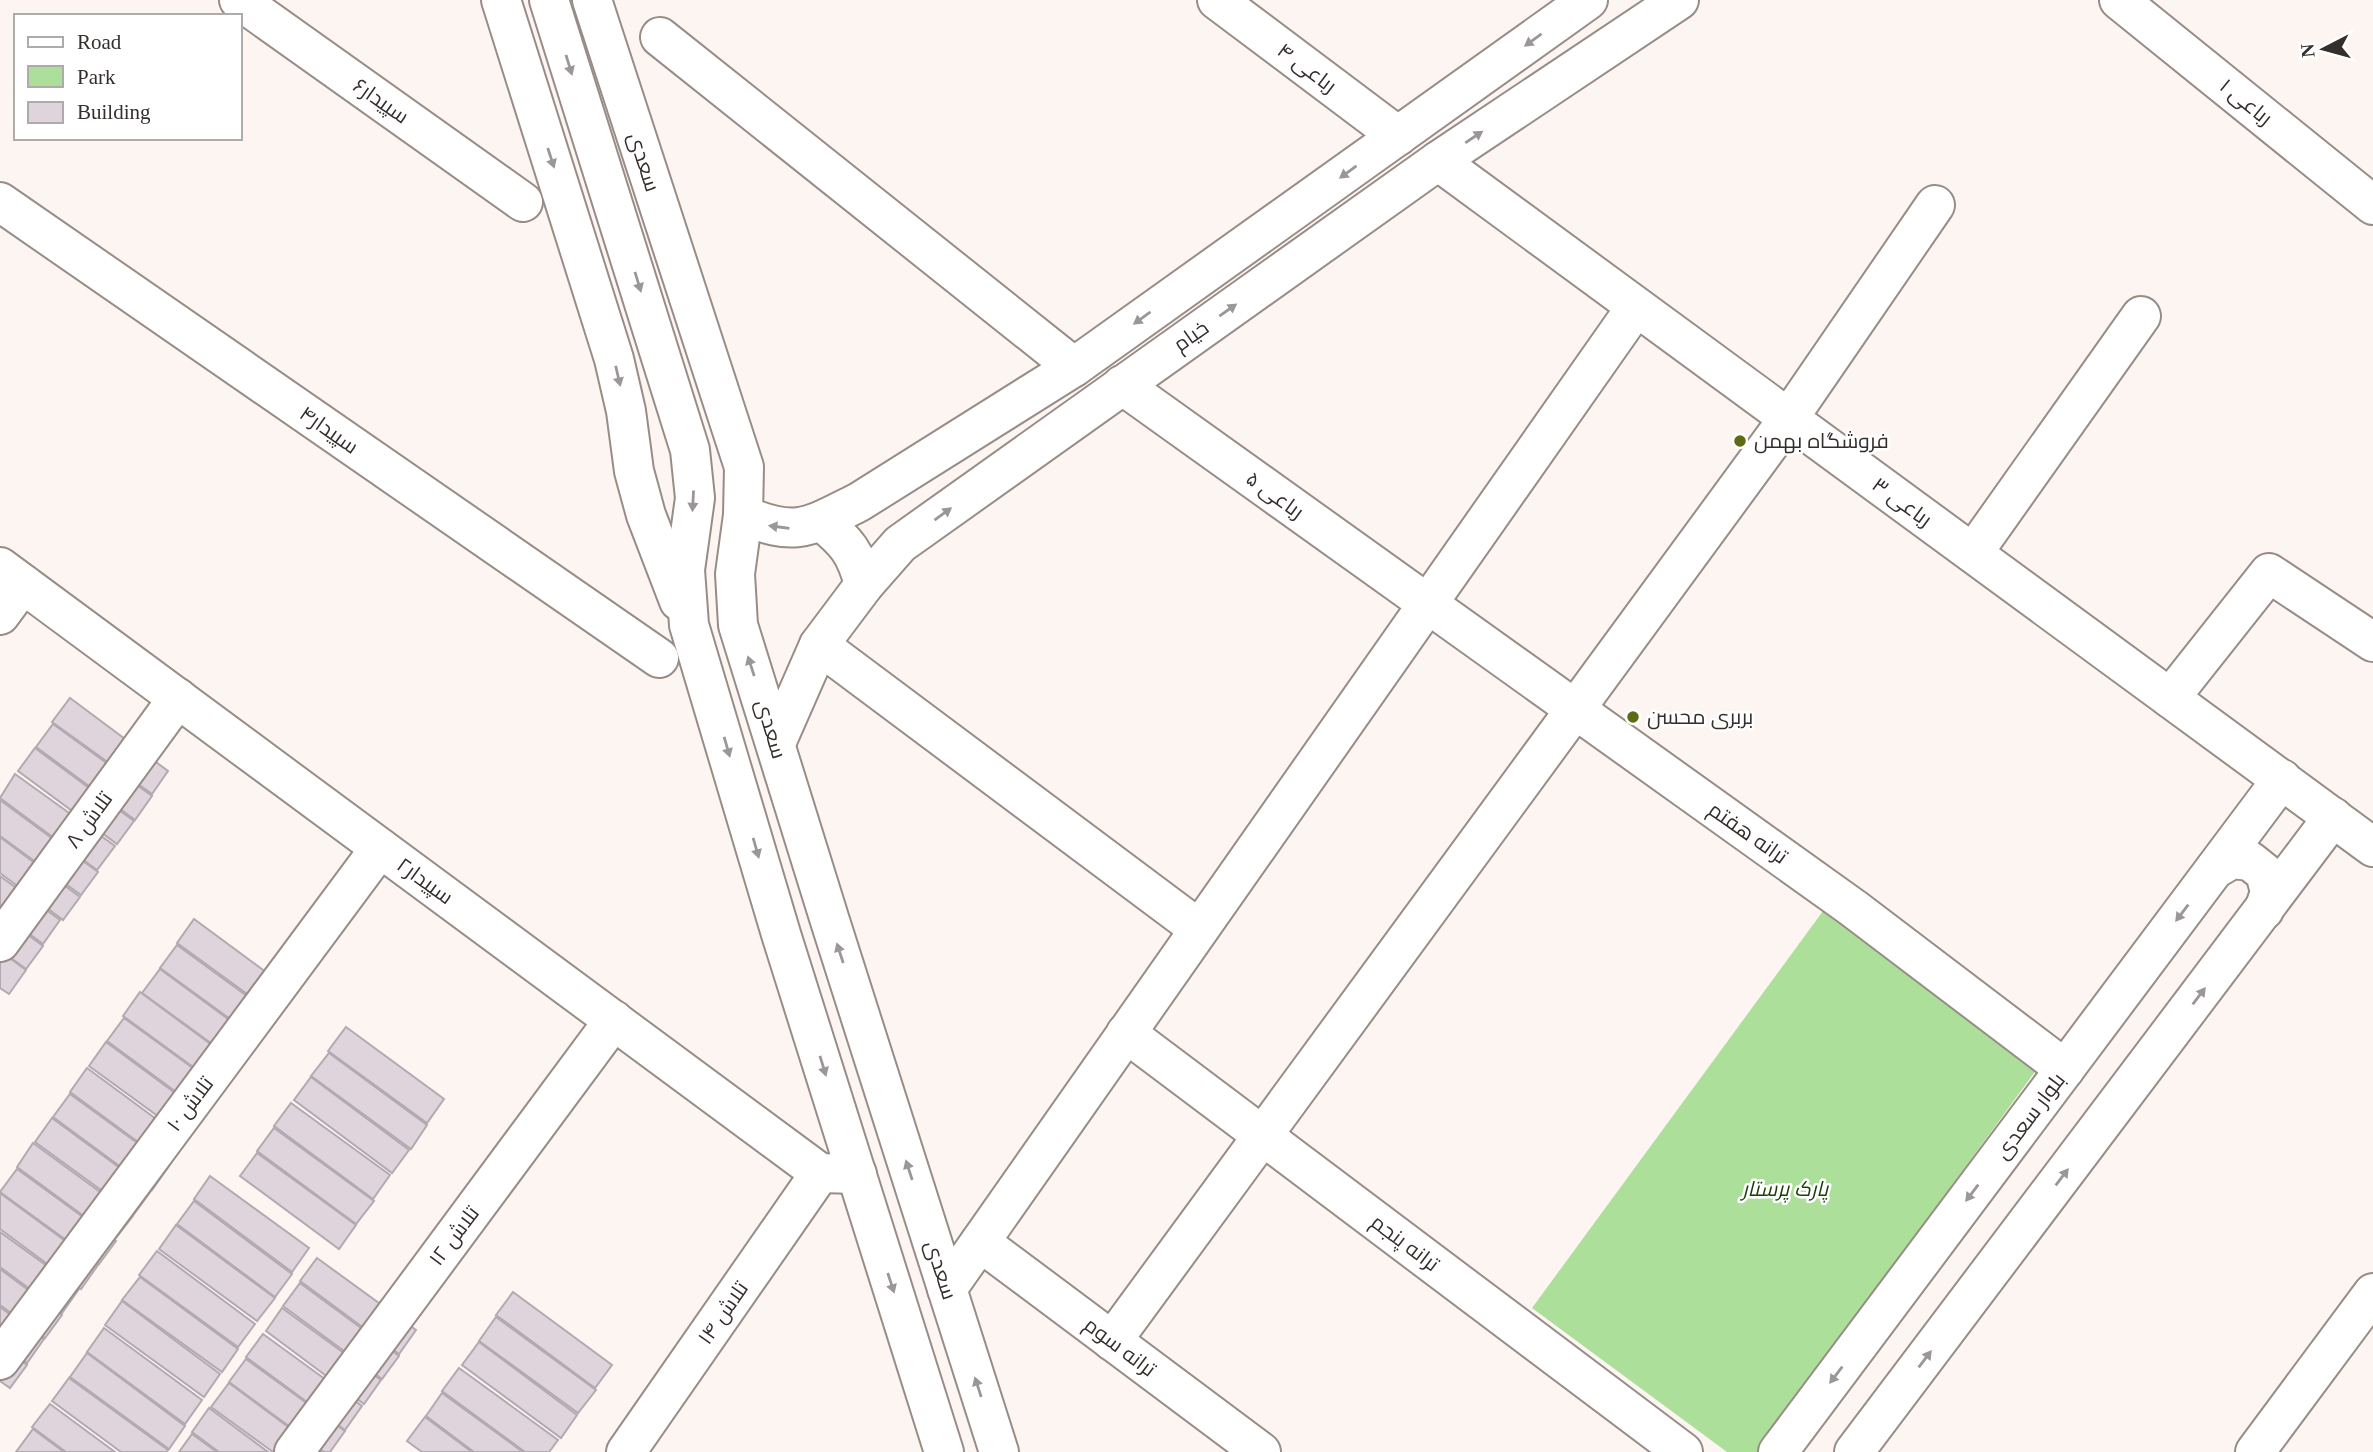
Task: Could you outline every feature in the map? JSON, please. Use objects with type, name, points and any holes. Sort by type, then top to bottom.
[{"type":"street","name":"سپیدار۶","points":[[239,0],[523,202]]},
{"type":"street","name":"سعدی","points":[[501,0],[614,359],[626,411],[634,471],[646,515],[689,625],[785,947],[838,1174],[944,1452]]},
{"type":"street","name":"سعدی","points":[[549,0],[690,450],[695,499],[685,570],[689,625]]},
{"type":"street","name":"سعدی","points":[[592,0],[744,467],[743,515],[736,574],[738,625],[999,1452]]},
{"type":"street","name":"رباعی ۴","points":[[1217,0],[1398,136]]},
{"type":"street","name":"خیام","points":[[743,515],[768,526],[796,529],[821,521],[878,490],[1074,367],[1588,0]]},
{"type":"street","name":"خیام","points":[[776,743],[819,645],[863,585],[907,539],[1438,161],[1679,0]]},
{"type":"street","name":"رباعی ۱","points":[[2119,0],[2373,205]]},
{"type":"street","points":[[660,37],[1074,367]]},
{"type":"street","name":"رباعی ۳","points":[[1438,161],[2373,846]]},
{"type":"street","name":"سپیدار۴","points":[[0,202],[659,658]]},
{"type":"street","points":[[1112,1341],[1788,419],[1935,205]]},
{"type":"street","points":[[947,1289],[1636,307]]},
{"type":"street","points":[[1973,553],[2141,316]]},
{"type":"street","name":"رباعی ۵","points":[[1122,385],[1427,604]]},
{"type":"street","points":[[878,490],[879,512],[884,522],[895,535],[907,539]]},
{"type":"street","points":[[821,521],[851,549],[859,564],[863,585]]},
{"type":"street","points":[[2170,698],[2269,573],[2373,642]]},
{"type":"street","points":[[0,615],[11,575]]},
{"type":"street","name":"سپیدار۲","points":[[11,575],[614,1020],[838,1174]]},
{"type":"street","name":"ترانه هفتم","points":[[1427,604],[1853,908],[2065,1069]]},
{"type":"street","points":[[819,645],[1199,929]]},
{"type":"street","name":"تلاش ۸","points":[[0,942],[177,698]]},
{"type":"street","name":"بلوار سعدی","points":[[1778,1452],[2281,779]]},
{"type":"street","points":[[1854,1452],[2333,817]]},
{"type":"street","name":"تلاش ۱۰","points":[[0,1360],[380,848]]},
{"type":"street","points":[[2215,869],[2232,859],[2250,861],[2265,873],[2270,891],[2264,910]]},
{"type":"street","name":"تلاش ۱۲","points":[[295,1452],[614,1020]]},
{"type":"street","name":"ترانه پنجم","points":[[1126,1033],[1683,1452]]},
{"type":"street","name":"تلاش ۱۴","points":[[626,1452],[838,1174]]},
{"type":"street","name":"ترانه سوم","points":[[980,1242],[1261,1452]]},
{"type":"street","points":[[2255,1452],[2373,1293]]},
{"type":"green space","name":"پارک پرستار","points":[[1823,911],[2037,1069],[1757,1452],[1727,1452],[1532,1308]]},
{"type":"building","points":[[70,698],[168,771],[152,794],[52,722]]},
{"type":"building","points":[[53,724],[152,796],[135,820],[36,747]]},
{"type":"building","points":[[35,748],[134,821],[117,844],[18,771]]},
{"type":"building","points":[[15,774],[115,846],[97,870],[0,798]]},
{"type":"building","points":[[0,800],[98,872],[81,895],[0,836]]},
{"type":"building","points":[[0,837],[80,897],[63,920],[0,873]]},
{"type":"building","points":[[0,876],[60,920],[43,944],[0,912]]},
{"type":"building","points":[[0,914],[43,946],[26,969],[0,950]]},
{"type":"building","points":[[194,919],[293,992],[276,1015],[177,943]]},
{"type":"building","points":[[177,945],[276,1017],[259,1040],[160,968]]},
{"type":"building","points":[[0,951],[26,970],[9,994],[0,988]]},
{"type":"building","points":[[160,969],[258,1041],[241,1065],[142,993]]},
{"type":"building","points":[[140,992],[239,1065],[222,1088],[123,1016]]},
{"type":"building","points":[[124,1018],[223,1090],[206,1114],[107,1041]]},
{"type":"building","points":[[346,1027],[444,1099],[427,1123],[328,1051]]},
{"type":"building","points":[[106,1042],[205,1115],[188,1138],[89,1066]]},
{"type":"building","points":[[329,1053],[427,1125],[411,1149],[311,1076]]},
{"type":"building","points":[[87,1068],[186,1141],[168,1164],[70,1092]]},
{"type":"building","points":[[311,1077],[409,1150],[392,1173],[294,1100]]},
{"type":"building","points":[[70,1094],[169,1166],[152,1190],[53,1117]]},
{"type":"building","points":[[291,1103],[390,1175],[373,1199],[274,1126]]},
{"type":"building","points":[[52,1118],[151,1191],[134,1214],[35,1142]]},
{"type":"building","points":[[274,1128],[374,1201],[356,1224],[257,1151]]},
{"type":"building","points":[[33,1143],[133,1216],[115,1239],[17,1167]]},
{"type":"building","points":[[257,1153],[356,1225],[339,1249],[240,1176]]},
{"type":"building","points":[[17,1169],[116,1241],[99,1264],[0,1192]]},
{"type":"building","points":[[210,1176],[309,1248],[292,1272],[194,1199]]},
{"type":"building","points":[[0,1193],[98,1265],[81,1289],[0,1229]]},
{"type":"building","points":[[194,1201],[292,1274],[275,1297],[177,1224]]},
{"type":"building","points":[[176,1225],[275,1298],[257,1321],[159,1249]]},
{"type":"building","points":[[0,1232],[79,1289],[62,1313],[0,1267]]},
{"type":"building","points":[[157,1251],[255,1324],[238,1347],[139,1275]]},
{"type":"building","points":[[317,1258],[416,1330],[399,1354],[300,1281]]},
{"type":"building","points":[[0,1269],[62,1315],[45,1338],[0,1305]]},
{"type":"building","points":[[140,1277],[238,1349],[222,1372],[122,1300]]},
{"type":"building","points":[[300,1283],[399,1356],[382,1379],[283,1306]]},
{"type":"building","points":[[513,1292],[612,1365],[595,1388],[496,1315]]},
{"type":"building","points":[[122,1301],[220,1374],[204,1397],[105,1325]]},
{"type":"building","points":[[0,1307],[44,1339],[27,1363],[0,1343]]},
{"type":"building","points":[[282,1308],[381,1380],[364,1404],[266,1331]]},
{"type":"building","points":[[496,1317],[596,1390],[578,1413],[479,1341]]},
{"type":"building","points":[[104,1328],[202,1400],[185,1424],[87,1352]]},
{"type":"building","points":[[263,1334],[362,1406],[345,1430],[246,1357]]},
{"type":"building","points":[[479,1342],[577,1415],[561,1438],[462,1365]]},
{"type":"building","points":[[0,1345],[27,1365],[10,1388],[0,1381]]},
{"type":"building","points":[[87,1353],[185,1426],[169,1449],[70,1377]]},
{"type":"building","points":[[246,1359],[345,1431],[330,1452],[324,1452],[229,1382]]},
{"type":"building","points":[[459,1368],[558,1440],[549,1452],[525,1452],[442,1391]]},
{"type":"building","points":[[69,1378],[168,1450],[121,1452],[52,1401]]},
{"type":"building","points":[[229,1383],[322,1452],[273,1452],[211,1407]]},
{"type":"building","points":[[442,1393],[523,1452],[474,1452],[426,1416]]},
{"type":"building","points":[[50,1404],[115,1452],[66,1452],[32,1427]]},
{"type":"building","points":[[209,1408],[268,1452],[219,1452],[192,1432]]},
{"type":"building","points":[[425,1417],[472,1452],[422,1452],[407,1441]]},
{"type":"building","points":[[33,1429],[64,1452],[16,1452]]},
{"type":"building","points":[[192,1434],[217,1452],[179,1452]]},
{"type":"place","name":"فروشگاه بهمن","points":[[1740,441]]},
{"type":"place","name":"بربری محسن","points":[[1633,717]]}]
